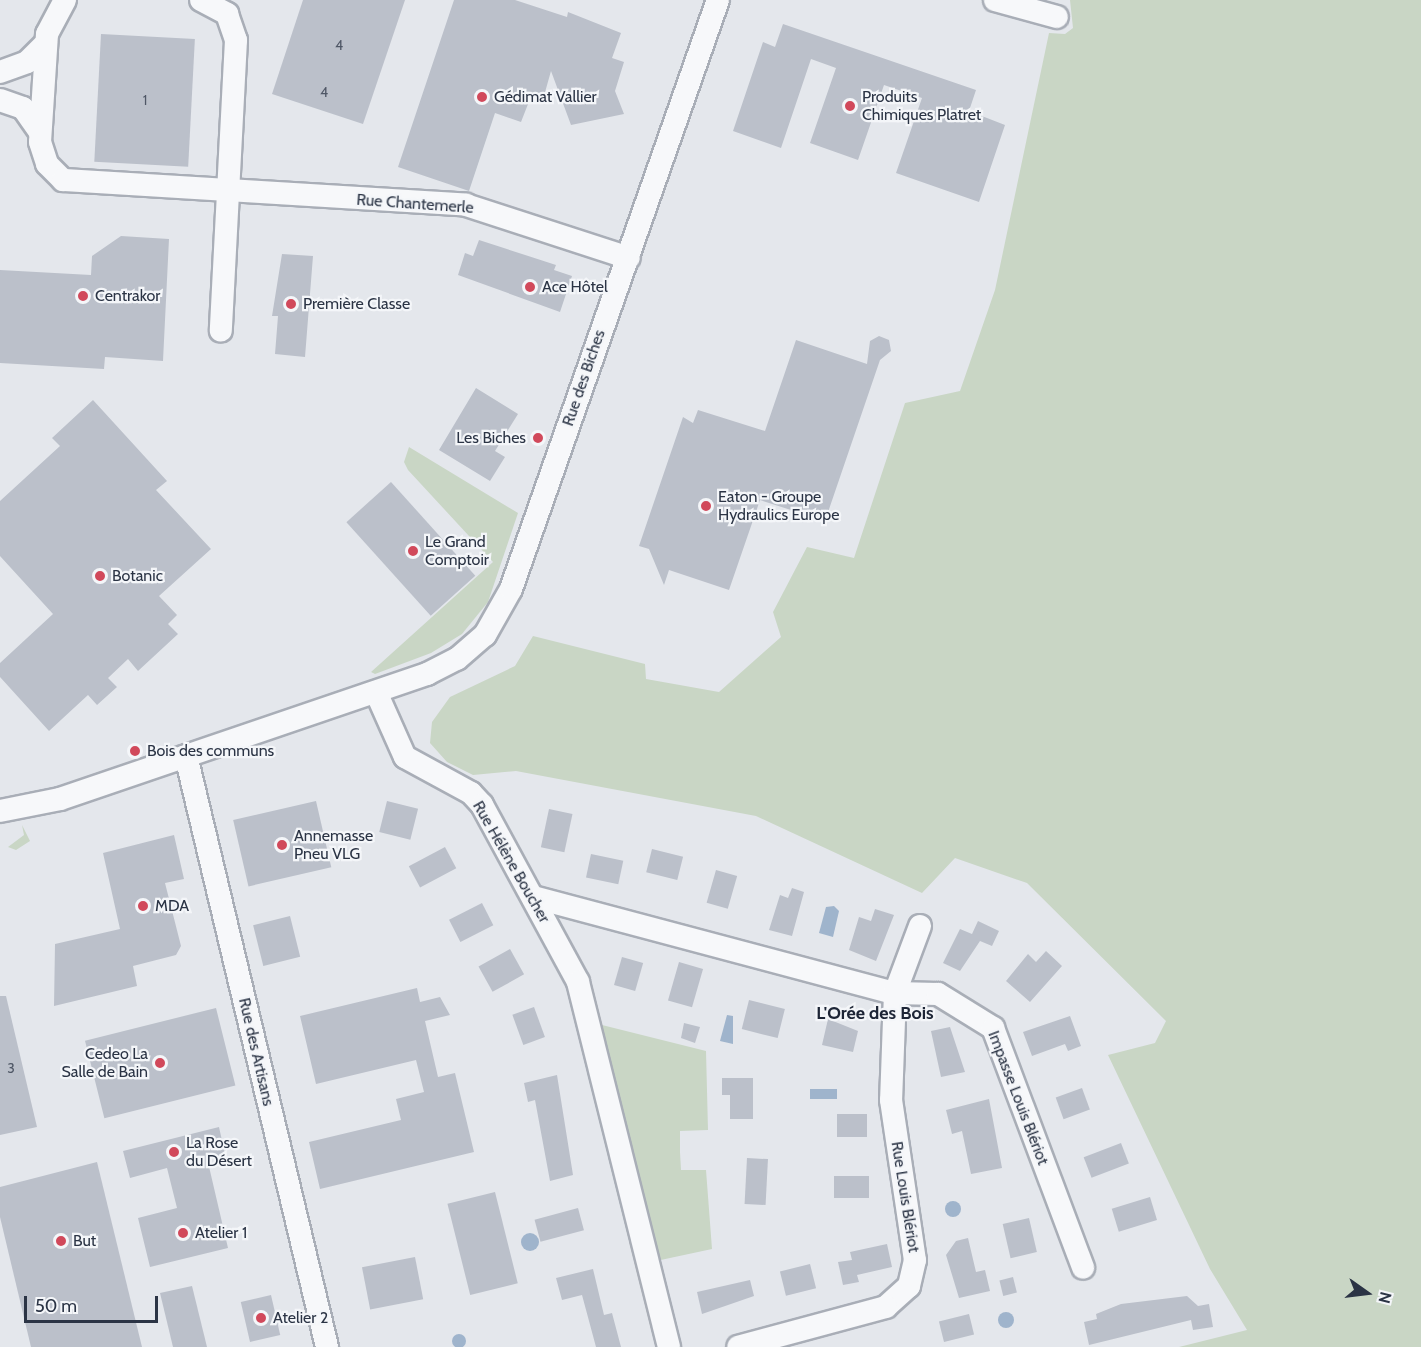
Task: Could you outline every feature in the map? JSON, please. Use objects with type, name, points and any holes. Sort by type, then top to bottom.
[{"type":"street","name":"Rue Chantemerle","points":[[65,0],[52,19],[46,43],[40,132],[47,164],[71,183],[466,205],[629,258]]},
{"type":"street","points":[[201,0],[227,14],[236,40],[221,331]]},
{"type":"street","name":"Rue des Biches","points":[[376,692],[458,659],[496,621],[629,258],[717,0]]},
{"type":"street","points":[[995,0],[1057,17]]},
{"type":"street","name":"Rue Chantemerle","points":[[0,72],[27,62],[46,43]]},
{"type":"street","name":"Rue Chantemerle","points":[[0,100],[23,108],[40,132]]},
{"type":"street","points":[[0,811],[60,799],[376,692]]},
{"type":"street","name":"Rue Hélène Boucher","points":[[376,692],[405,758],[478,799],[532,897],[587,1007],[669,1347]]},
{"type":"street","name":"Rue des Artisans","points":[[186,756],[327,1347]]},
{"type":"street","points":[[532,897],[896,993]]},
{"type":"street","name":"Rue Louis Blériot","points":[[738,1347],[886,1307],[912,1280],[914,1253],[891,1112],[896,993],[920,926]]},
{"type":"street","name":"Impasse Louis Blériot","points":[[896,993],[938,993],[993,1028],[1083,1268]]},
{"type":"green space","points":[[1070,0],[1421,0],[1421,1347],[1179,1347],[1247,1330],[1210,1269],[1108,1055],[1155,1043],[1166,1021],[1027,883],[955,858],[922,893],[756,816],[516,771],[473,775],[447,762],[430,743],[432,722],[450,697],[515,666],[533,636],[645,664],[646,679],[719,692],[781,637],[773,612],[807,547],[854,558],[905,403],[960,391],[995,290],[1049,33],[1065,34],[1073,28]]},
{"type":"green space","points":[[409,447],[518,513],[488,602],[462,634],[431,653],[375,674],[371,672],[493,562],[408,470],[404,462]]},
{"type":"green space","points":[[22,825],[30,841],[16,850],[8,847],[24,835]]},
{"type":"green space","points":[[598,1024],[706,1051],[708,1130],[680,1131],[680,1152],[681,1170],[706,1170],[712,1249],[656,1261]]},
{"type":"water","points":[[834,906],[839,911],[833,937],[819,933],[826,907]]},
{"type":"water","points":[[727,1015],[733,1016],[733,1044],[720,1041]]},
{"type":"water","points":[[810,1089],[837,1089],[837,1099],[810,1099]]},
{"type":"water","points":[[953,1201],[959,1203],[961,1209],[959,1215],[953,1217],[947,1215],[945,1209],[947,1203]]},
{"type":"water","points":[[530,1233],[536,1236],[539,1242],[536,1248],[530,1251],[524,1248],[521,1242],[524,1236]]},
{"type":"water","points":[[1006,1312],[1012,1314],[1014,1320],[1012,1326],[1006,1328],[1000,1326],[998,1320],[1000,1314]]},
{"type":"water","points":[[456,1334],[462,1334],[466,1341],[462,1348],[456,1348],[452,1344],[452,1338]]},
{"type":"building","points":[[303,0],[405,0],[363,124],[272,94]]},
{"type":"building","name":"Gédimat Vallier","points":[[454,0],[515,0],[567,17],[568,12],[621,33],[612,58],[624,62],[615,91],[624,114],[571,125],[551,71],[542,103],[530,99],[521,122],[495,113],[469,191],[398,167]]},
{"type":"building","name":"Produits Chimiques Platret","points":[[783,24],[976,90],[969,111],[1005,125],[979,202],[896,173],[922,98],[884,85],[858,160],[810,143],[836,68],[811,59],[781,148],[733,131],[763,42],[775,47]]},
{"type":"building","points":[[101,34],[195,39],[188,167],[94,162]]},
{"type":"building","name":"Centrakor","points":[[121,236],[169,239],[163,361],[105,357],[104,369],[0,363],[0,270],[91,275],[92,256]]},
{"type":"building","name":"Ace Hôtel","points":[[479,240],[556,265],[554,270],[572,276],[560,312],[458,275],[465,253],[473,256]]},
{"type":"building","name":"Première Classe","points":[[282,254],[313,256],[305,357],[275,354],[278,316],[272,316]]},
{"type":"building","points":[[879,336],[889,340],[891,351],[880,360],[825,521],[760,500],[729,590],[669,570],[664,585],[649,549],[639,546],[683,417],[693,423],[698,410],[765,431],[796,340],[867,364],[870,341]]},
{"type":"building","points":[[476,388],[518,414],[495,451],[505,457],[490,481],[439,450]]},
{"type":"building","name":"Botanic","points":[[93,400],[167,481],[156,490],[211,549],[159,596],[177,615],[168,624],[178,634],[138,671],[128,659],[108,678],[117,687],[97,705],[88,695],[49,731],[0,677],[0,663],[53,614],[0,556],[0,501],[60,446],[52,438]]},
{"type":"building","name":"Le Grand Comptoir","points":[[391,482],[475,576],[431,616],[346,522]]},
{"type":"building","name":"Annemasse Pneu VLG","points":[[316,801],[331,867],[248,886],[233,820]]},
{"type":"building","points":[[387,801],[418,809],[410,840],[379,832]]},
{"type":"building","points":[[549,809],[572,814],[564,852],[541,847]]},
{"type":"building","name":"MDA","points":[[174,835],[184,879],[165,883],[181,946],[176,955],[133,966],[137,986],[54,1006],[55,944],[120,929],[103,853]]},
{"type":"building","points":[[445,847],[456,868],[420,887],[409,866]]},
{"type":"building","points":[[652,849],[683,857],[677,880],[646,872]]},
{"type":"building","points":[[591,854],[623,861],[618,884],[586,877]]},
{"type":"building","points":[[716,870],[737,876],[728,909],[707,903]]},
{"type":"building","points":[[792,888],[804,892],[792,936],[769,930],[780,895],[788,898]]},
{"type":"building","points":[[482,903],[493,925],[460,942],[449,920]]},
{"type":"building","points":[[875,909],[894,915],[876,961],[849,950],[859,917],[871,921]]},
{"type":"building","points":[[290,916],[300,957],[263,966],[253,925]]},
{"type":"building","points":[[978,921],[999,931],[992,946],[980,941],[960,971],[943,963],[960,929],[972,934]]},
{"type":"building","points":[[510,949],[524,974],[493,992],[479,966]]},
{"type":"building","points":[[1046,951],[1062,966],[1030,1002],[1006,981],[1028,954],[1036,962]]},
{"type":"building","points":[[622,957],[643,963],[635,991],[614,985]]},
{"type":"building","points":[[679,962],[703,969],[692,1007],[668,1000]]},
{"type":"building","points":[[417,988],[420,1002],[440,997],[450,1015],[425,1021],[438,1077],[455,1073],[474,1152],[320,1189],[309,1142],[401,1120],[396,1099],[424,1092],[416,1060],[316,1084],[300,1016]]},
{"type":"building","points":[[0,996],[6,996],[37,1127],[0,1135]]},
{"type":"building","points":[[749,1000],[785,1009],[778,1038],[742,1029]]},
{"type":"building","points":[[534,1007],[545,1037],[523,1045],[512,1015]]},
{"type":"building","name":"Cedeo La Salle de Bain","points":[[216,1008],[235,1086],[104,1118],[85,1041]]},
{"type":"building","points":[[1070,1016],[1081,1046],[1068,1051],[1065,1044],[1032,1056],[1023,1032]]},
{"type":"building","points":[[828,1019],[858,1031],[853,1052],[822,1045]]},
{"type":"building","points":[[684,1023],[700,1027],[695,1043],[681,1038]]},
{"type":"building","points":[[950,1027],[965,1072],[941,1077],[931,1031]]},
{"type":"building","points":[[557,1075],[573,1175],[550,1181],[535,1100],[528,1102],[524,1083]]},
{"type":"building","points":[[722,1078],[753,1078],[753,1119],[730,1119],[730,1095],[722,1095]]},
{"type":"building","points":[[1082,1088],[1090,1110],[1064,1119],[1056,1098]]},
{"type":"building","points":[[989,1099],[1002,1168],[971,1174],[962,1131],[952,1134],[946,1110]]},
{"type":"building","points":[[837,1114],[867,1114],[867,1137],[837,1137]]},
{"type":"building","points":[[219,1127],[225,1154],[207,1158],[228,1248],[150,1267],[138,1218],[177,1208],[167,1168],[130,1178],[123,1151]]},
{"type":"building","points":[[1121,1143],[1129,1164],[1092,1178],[1084,1157]]},
{"type":"building","points":[[747,1158],[768,1159],[766,1205],[745,1204]]},
{"type":"building","name":"But","points":[[97,1162],[142,1347],[31,1347],[0,1217],[0,1187]]},
{"type":"building","points":[[834,1176],[869,1176],[869,1198],[834,1198]]},
{"type":"building","points":[[495,1192],[518,1283],[470,1295],[447,1204]]},
{"type":"building","points":[[1150,1197],[1157,1220],[1119,1232],[1112,1209]]},
{"type":"building","points":[[578,1208],[584,1230],[540,1242],[535,1220]]},
{"type":"building","points":[[1029,1218],[1037,1252],[1011,1258],[1003,1224]]},
{"type":"building","points":[[968,1238],[976,1272],[985,1270],[990,1291],[959,1298],[946,1255],[956,1241]]},
{"type":"building","points":[[887,1244],[892,1267],[857,1275],[859,1282],[843,1285],[838,1262],[852,1260],[850,1252]]},
{"type":"building","points":[[415,1257],[423,1299],[370,1310],[362,1267]]},
{"type":"building","points":[[810,1264],[816,1288],[786,1296],[780,1271]]},
{"type":"building","points":[[593,1269],[604,1315],[612,1313],[621,1347],[596,1347],[582,1295],[562,1300],[556,1278]]},
{"type":"building","points":[[1013,1277],[1017,1293],[1003,1296],[999,1280]]},
{"type":"building","points":[[750,1280],[754,1296],[702,1314],[697,1292]]},
{"type":"building","points":[[192,1286],[207,1347],[173,1347],[160,1293]]},
{"type":"building","name":"Atelier 2","points":[[271,1295],[280,1335],[250,1342],[241,1302]]},
{"type":"building","points":[[1187,1296],[1198,1306],[1209,1304],[1213,1327],[1193,1330],[1191,1320],[1089,1345],[1084,1322],[1097,1319],[1096,1314],[1121,1304]]},
{"type":"building","points":[[969,1314],[974,1334],[944,1342],[939,1321]]},
{"type":"place","name":"Gédimat Vallier","points":[[482,97]]},
{"type":"place","name":"Produits Chimiques Platret","points":[[850,106]]},
{"type":"place","name":"Ace Hôtel","points":[[530,287]]},
{"type":"place","name":"Centrakor","points":[[83,296]]},
{"type":"place","name":"Première Classe","points":[[291,304]]},
{"type":"place","name":"Les Biches","points":[[538,438]]},
{"type":"place","name":"Eaton - Groupe Hydraulics Europe","points":[[706,506]]},
{"type":"place","name":"Le Grand Comptoir","points":[[413,551]]},
{"type":"place","name":"Botanic","points":[[100,576]]},
{"type":"place","name":"Bois des communs","points":[[135,751]]},
{"type":"place","name":"Annemasse Pneu VLG","points":[[282,845]]},
{"type":"place","name":"MDA","points":[[143,906]]},
{"type":"place","name":"Cedeo La Salle de Bain","points":[[160,1063]]},
{"type":"place","name":"La Rose du Désert","points":[[174,1152]]},
{"type":"place","name":"Atelier 1","points":[[183,1233]]},
{"type":"place","name":"But","points":[[61,1241]]},
{"type":"place","name":"Atelier 2","points":[[261,1318]]},
{"type":"district","name":"L'Orée des Bois","points":[[875,1013]]}]
